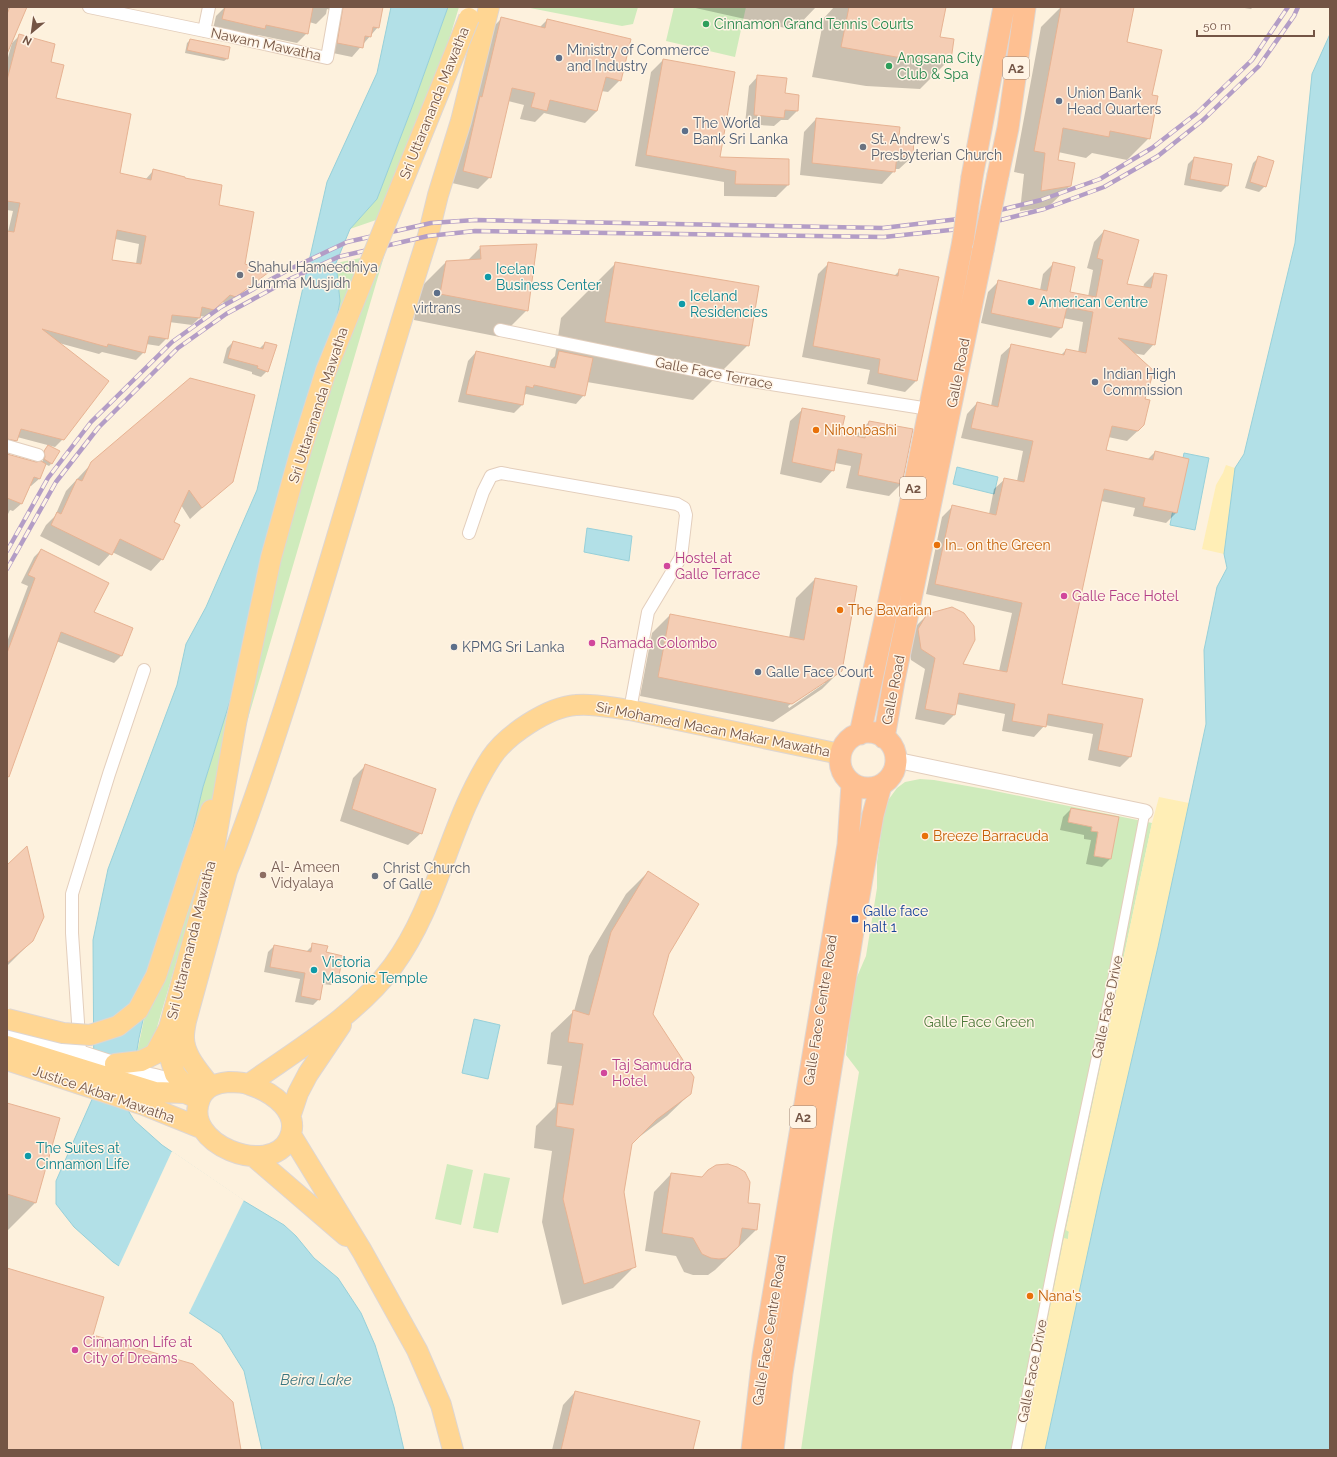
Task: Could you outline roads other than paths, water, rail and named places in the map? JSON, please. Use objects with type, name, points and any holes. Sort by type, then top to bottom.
[{"type":"highway","name":"Galle Road","points":[[860,734],[929,409],[962,241],[981,126],[997,51],[1004,7]]},
{"type":"highway","name":"Galle Road","points":[[884,738],[894,681],[1003,154],[1024,7]]},
{"type":"highway","points":[[978,150],[1003,154]]},
{"type":"highway","points":[[860,734],[877,734],[890,743],[894,750],[896,760],[895,767],[890,776],[881,785],[868,788],[859,787],[852,784],[842,772],[840,754],[843,747],[848,741],[860,734]]},
{"type":"highway","name":"Galle Face Centre Road","points":[[752,1450],[763,1356],[848,845],[852,784]]},
{"type":"highway","name":"Galle Face Centre Road","points":[[773,1450],[784,1365],[855,919],[873,815],[881,785]]},
{"type":"main road","points":[[228,871],[256,794],[303,651],[348,503],[461,121],[489,7]]},
{"type":"main road","name":"Sri Uttarananda Mawatha","points":[[199,1094],[181,1081],[175,1074],[171,1060],[169,1028],[207,890],[236,722],[271,558],[301,450],[326,371],[470,13]]},
{"type":"main road","name":"Sir Mohamed Macan Makar Mawatha","points":[[249,1084],[348,1013],[380,982],[393,966],[405,948],[427,904],[464,810],[491,756],[513,734],[530,722],[548,712],[575,705],[599,706],[630,710],[840,754]]},
{"type":"main road","points":[[7,1019],[63,1033],[90,1035],[118,1026],[138,1010],[156,976],[231,749]]},
{"type":"main road","name":"Sri Uttarananda Mawatha","points":[[199,1094],[184,1038],[186,1021],[228,871],[234,827],[231,749]]},
{"type":"main road","name":"Sir Mohamed Macan Makar Mawatha","points":[[291,1114],[298,1093],[308,1074],[348,1013]]},
{"type":"main road","points":[[115,1064],[141,1060],[155,1054],[169,1028]]},
{"type":"main road","name":"Justice Akbar Mawatha","points":[[7,1046],[149,1090],[201,1128]]},
{"type":"main road","name":"Justice Akbar Mawatha","points":[[7,1060],[78,1083],[199,1094]]},
{"type":"main road","points":[[229,1082],[249,1084],[262,1089],[274,1096],[291,1114],[291,1135],[287,1142],[273,1154],[253,1156],[228,1150],[215,1141],[201,1128],[197,1116],[199,1094],[218,1083],[229,1082]]},
{"type":"main road","points":[[291,1135],[362,1251],[417,1350],[441,1405],[453,1450]]},
{"type":"main road","points":[[253,1156],[362,1251]]},
{"type":"street","points":[[89,7],[204,31],[209,7]]},
{"type":"street","name":"Nawam Mawatha","points":[[204,31],[327,58],[336,7]]},
{"type":"street","name":"Galle Face Terrace","points":[[500,330],[733,378],[929,409]]},
{"type":"street","points":[[7,446],[38,455]]},
{"type":"street","points":[[469,533],[483,492],[491,476],[502,473],[677,504],[684,508],[686,515],[681,556],[648,612],[630,710]]},
{"type":"street","points":[[81,1052],[72,933],[72,894],[109,774],[144,670]]},
{"type":"street","name":"Galle Face Drive","points":[[896,760],[1144,812],[1109,998],[1059,1233],[1016,1450]]},
{"type":"street","points":[[7,1029],[115,1064],[149,1090]]},
{"type":"water","name":"Beira Lake","points":[[391,7],[448,7],[377,199],[350,229],[336,263],[340,301],[325,384],[253,628],[203,787],[185,862],[156,962],[139,1038],[129,1097],[129,1112],[134,1120],[162,1145],[244,1201],[284,1225],[296,1236],[314,1258],[338,1278],[361,1313],[375,1345],[394,1407],[404,1450],[262,1450],[244,1371],[221,1334],[113,1262],[74,1227],[56,1204],[56,1181],[94,1095],[93,940],[108,869],[177,685],[186,644],[206,607],[257,490],[327,182],[377,73]]},
{"type":"water","points":[[1330,34],[1330,1450],[1045,1450],[1101,1191],[1158,947],[1206,724],[1204,650],[1217,587],[1227,568],[1224,554],[1235,468],[1244,454],[1295,243],[1312,74]]},
{"type":"water","points":[[1184,453],[1209,458],[1195,530],[1170,525]]},
{"type":"water","points":[[957,467],[998,477],[994,494],[953,484]]},
{"type":"water","points":[[587,528],[632,536],[629,561],[584,552]]},
{"type":"water","points":[[474,1019],[500,1025],[488,1079],[462,1073]]},
{"type":"railway","points":[[7,551],[48,478],[91,422],[172,342],[221,307],[288,270],[347,242],[431,223],[475,220],[883,228],[967,218],[1041,200],[1100,179],[1152,148],[1197,113],[1252,60],[1288,7]]},
{"type":"railway","points":[[7,569],[56,482],[98,428],[178,348],[226,314],[292,278],[338,257],[428,236],[475,231],[884,237],[969,228],[1044,209],[1104,187],[1158,156],[1203,120],[1259,66],[1294,16],[1298,7]]},
{"type":"place","name":"Cinnamon Grand Tennis Courts","points":[[706,24]]},
{"type":"place","name":"Ministry of Commerce and Industry","points":[[559,58]]},
{"type":"place","name":"Angsana City Club & Spa","points":[[889,66]]},
{"type":"place","name":"Union Bank Head Quarters","points":[[1059,101]]},
{"type":"place","name":"The World Bank Sri Lanka","points":[[685,131]]},
{"type":"place","name":"St. Andrew's Presbyterian Church","points":[[863,147]]},
{"type":"place","name":"Shahul Hameedhiya Jumma Musjidh","points":[[240,275]]},
{"type":"place","name":"Icelan Business Center","points":[[488,277]]},
{"type":"place","name":"virtrans","points":[[437,293]]},
{"type":"place","name":"American Centre","points":[[1031,302]]},
{"type":"place","name":"Iceland Residencies","points":[[682,304]]},
{"type":"place","name":"Indian High Commission","points":[[1095,382]]},
{"type":"place","name":"Nihonbashi","points":[[816,430]]},
{"type":"place","name":"In… on the Green","points":[[937,545]]},
{"type":"place","name":"Hostel at Galle Terrace","points":[[667,566]]},
{"type":"place","name":"Galle Face Hotel","points":[[1064,596]]},
{"type":"place","name":"The Bavarian","points":[[840,610]]},
{"type":"place","name":"Ramada Colombo","points":[[592,643]]},
{"type":"place","name":"KPMG Sri Lanka","points":[[454,647]]},
{"type":"place","name":"Galle Face Court","points":[[758,672]]},
{"type":"place","name":"Breeze Barracuda","points":[[925,836]]},
{"type":"place","name":"Al- Ameen Vidyalaya","points":[[263,875]]},
{"type":"place","name":"Christ Church of Galle","points":[[375,876]]},
{"type":"place","name":"Galle face halt 1","points":[[855,919]]},
{"type":"place","name":"Victoria Masonic Temple","points":[[314,970]]},
{"type":"place","name":"Taj Samudra Hotel","points":[[604,1073]]},
{"type":"place","name":"The Suites at Cinnamon Life","points":[[28,1156]]},
{"type":"place","name":"Nana's","points":[[1030,1296]]},
{"type":"place","name":"Cinnamon Life at City of Dreams","points":[[75,1350]]},
{"type":"park label","name":"Galle Face Green","points":[[979,1022]]}]
